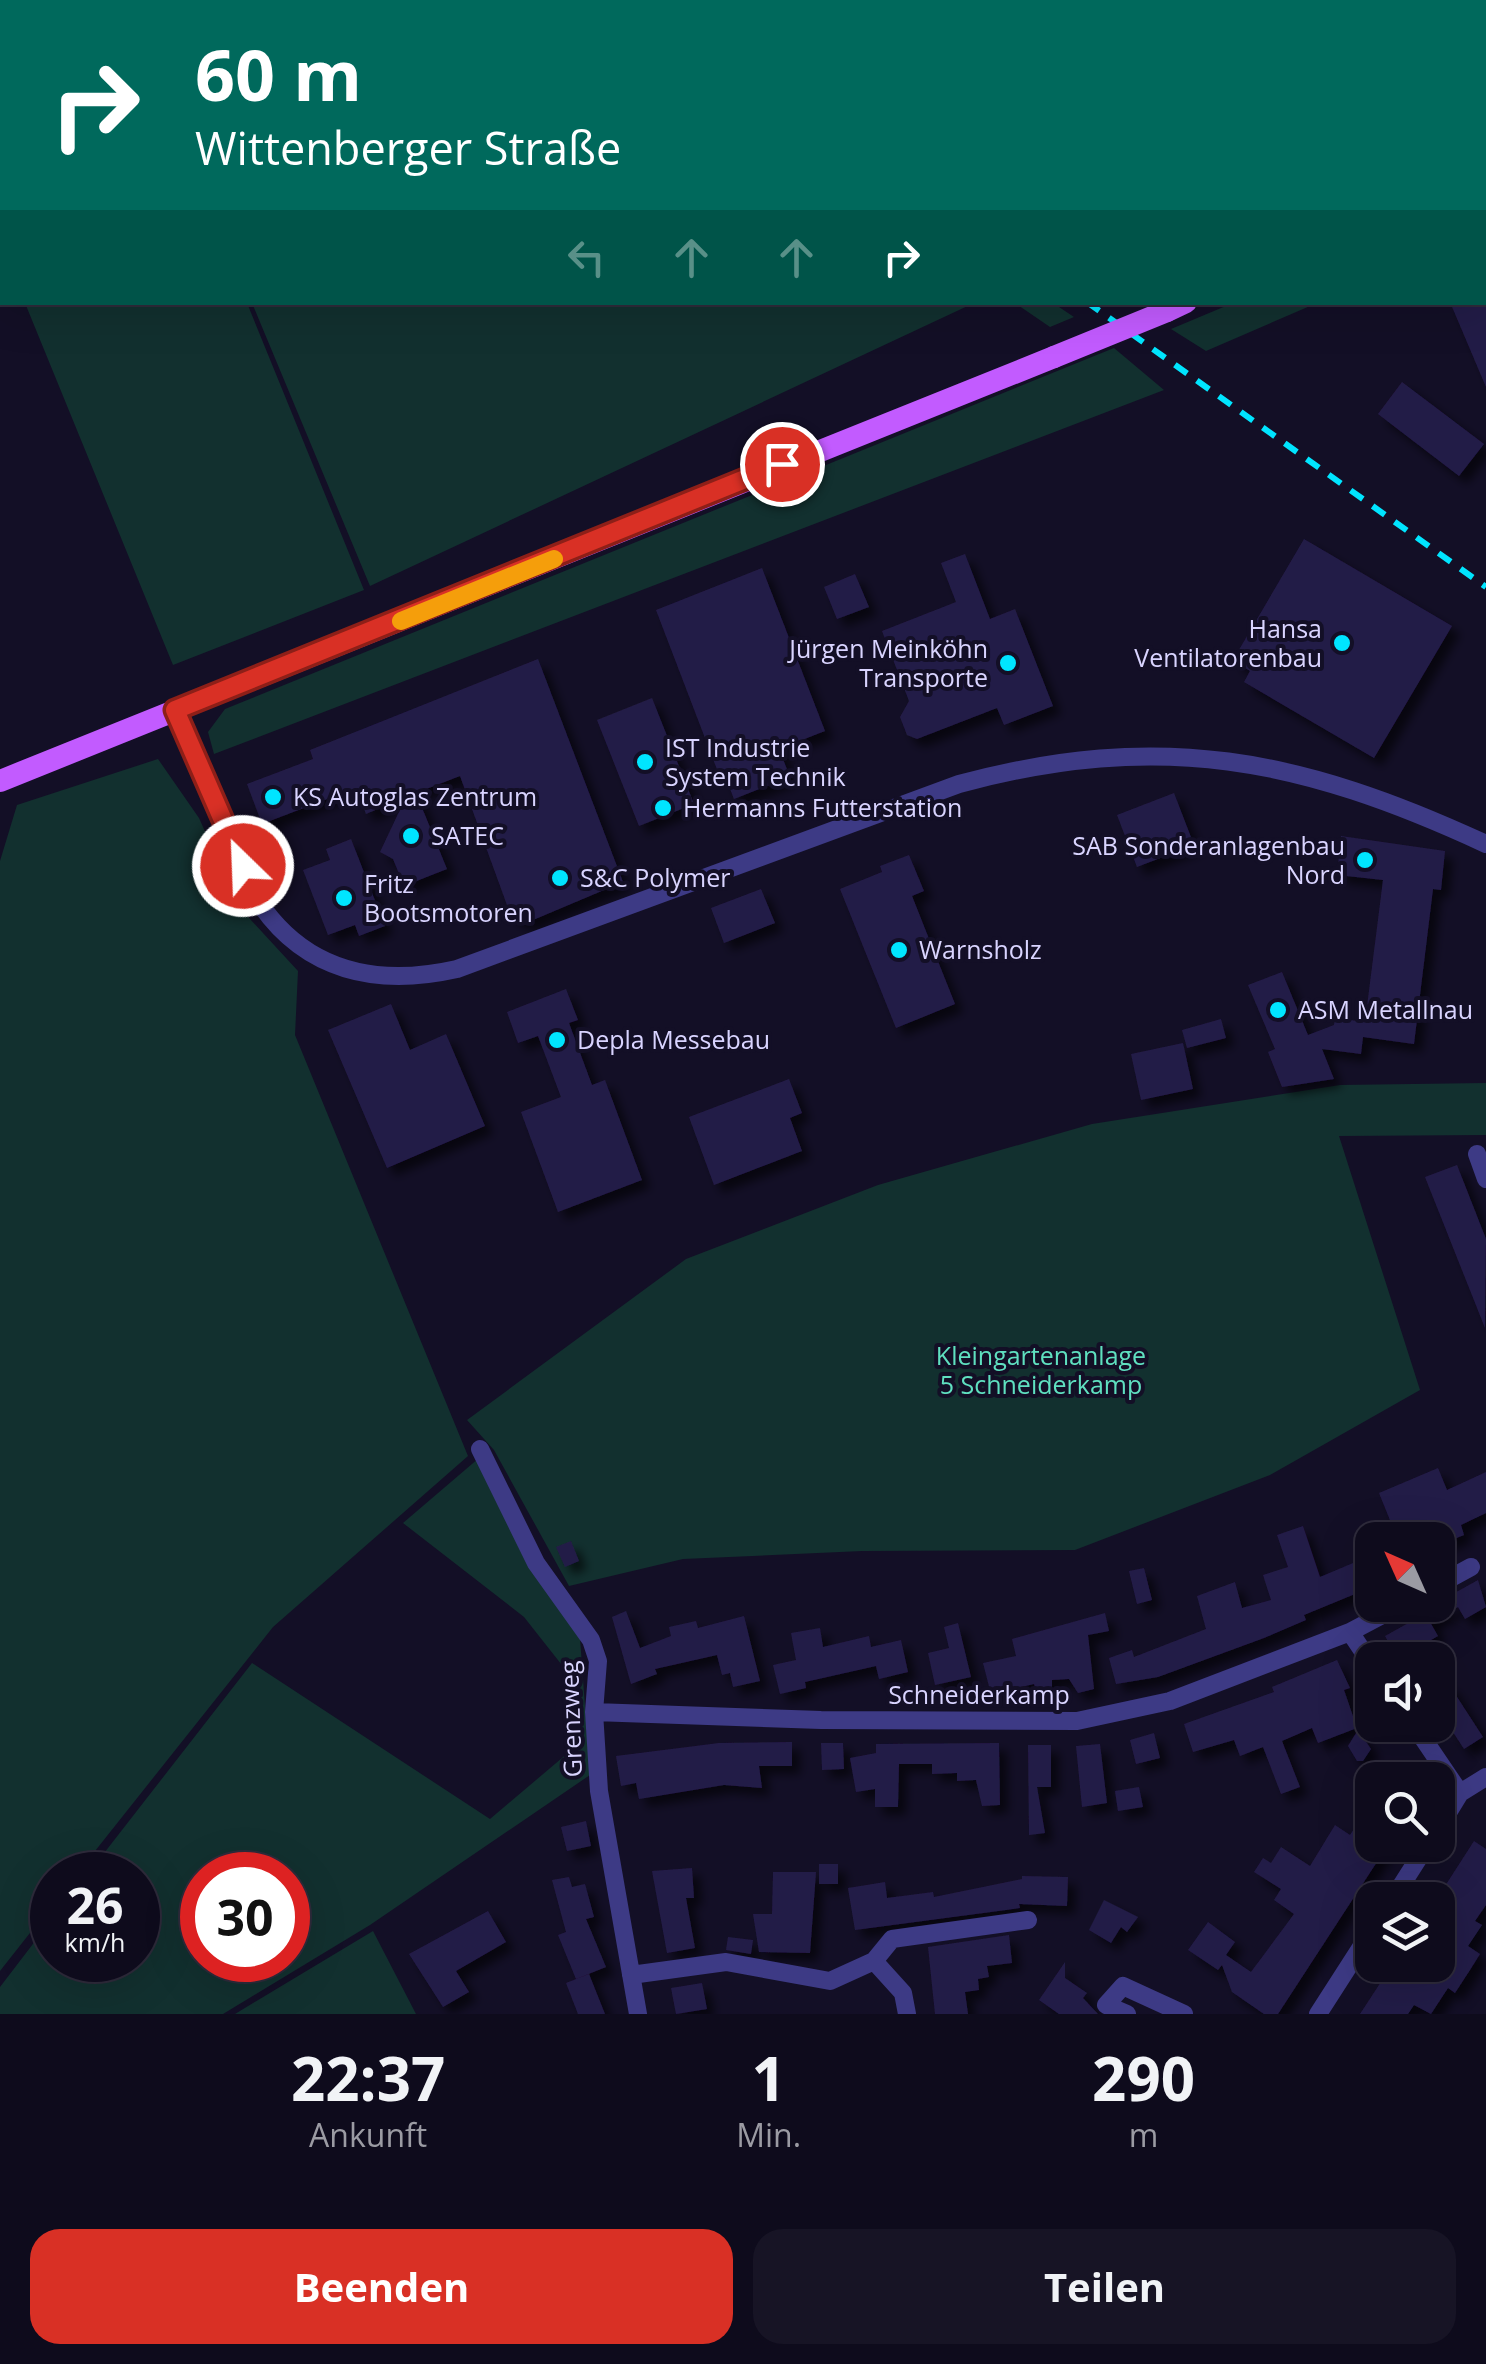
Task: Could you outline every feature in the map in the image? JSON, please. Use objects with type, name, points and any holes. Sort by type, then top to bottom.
[{"type":"main road","points":[[0,781],[1177,307]]},
{"type":"street","points":[[175,710],[258,901],[272,922],[319,961],[380,978],[415,979],[457,970],[959,784],[1004,772],[1094,758],[1204,756],[1261,764],[1378,798],[1486,844]]},
{"type":"street","points":[[1477,1154],[1486,1178]]},
{"type":"street","name":"Grenzweg","points":[[480,1450],[536,1562],[590,1640],[598,1661],[594,1712],[598,1791],[638,2014]]},
{"type":"street","points":[[1455,1576],[1472,1567]]},
{"type":"street","name":"Schneiderkamp","points":[[594,1712],[821,1720],[1077,1721],[1170,1701],[1369,1622]]},
{"type":"street","points":[[1350,1632],[1357,1642]]},
{"type":"street","points":[[1426,1742],[1460,1793]]},
{"type":"street","points":[[1455,1801],[1460,1793],[1486,1776]]},
{"type":"street","points":[[631,1975],[726,1962],[830,1981],[874,1961],[892,1939],[1028,1920]]},
{"type":"street","points":[[1318,2014],[1355,1956]]},
{"type":"street","points":[[874,1961],[903,1993],[908,2014]]},
{"type":"street","points":[[1127,2014],[1106,2005],[1124,1986],[1160,2010],[1184,2014]]},
{"type":"green space","points":[[26,305],[248,305],[364,590],[173,665]]},
{"type":"green space","points":[[253,305],[970,305],[370,586]]},
{"type":"green space","points":[[1018,305],[1056,305],[1074,317],[1050,327]]},
{"type":"green space","points":[[1228,305],[1312,305],[1206,351],[1171,329]]},
{"type":"green space","points":[[1114,348],[1164,390],[214,754],[208,732],[225,709]]},
{"type":"green space","points":[[158,759],[199,818],[239,907],[298,971],[295,1035],[468,1456],[273,1627],[94,1852],[30,1852],[30,1933],[0,1971],[0,861],[17,805]]},
{"type":"green space","name":"Kleingartenanlage 5 Schneiderkamp","points":[[1486,1083],[1486,1135],[1339,1136],[1420,1390],[1270,1475],[1075,1550],[862,1551],[683,1559],[569,1586],[494,1450],[467,1420],[686,1259],[878,1185],[1092,1124],[1340,1085]]},
{"type":"green space","points":[[479,1458],[580,1638],[590,1775],[310,1961],[310,1852],[180,1852],[180,1982],[276,1982],[223,2014],[0,2014],[0,1987],[30,1948],[30,1982],[160,1982],[160,1852],[105,1852],[252,1663],[490,1819],[575,1747],[565,1669],[524,1617],[403,1523]]},
{"type":"green space","points":[[373,1931],[416,2014],[235,2014],[288,1982],[310,1982],[310,1969]]},
{"type":"building","points":[[1451,305],[1486,305],[1486,387]]},
{"type":"building","points":[[1402,382],[1484,444],[1459,476],[1378,414]]},
{"type":"building","name":"Hansa Ventilatorenbau","points":[[1304,539],[1452,626],[1374,758],[1244,682],[1250,671],[1233,660]]},
{"type":"building","points":[[965,554],[990,619],[1015,609],[1053,706],[1004,725],[997,708],[917,739],[907,735],[900,717],[909,701],[882,631],[956,602],[941,563]]},
{"type":"building","points":[[762,568],[825,731],[779,749],[790,777],[734,799],[723,771],[718,772],[656,610]]},
{"type":"building","points":[[855,574],[869,607],[837,619],[824,587]]},
{"type":"building","points":[[538,659],[623,882],[526,923],[511,916],[460,776],[416,793],[447,869],[404,886],[393,859],[380,852],[406,797],[366,814],[356,788],[262,824],[247,784],[313,759],[310,750]]},
{"type":"building","name":"IST Industrie System Technik","points":[[652,698],[694,804],[639,826],[597,720]]},
{"type":"building","points":[[1174,793],[1194,845],[1137,867],[1117,815]]},
{"type":"building","points":[[1341,836],[1445,851],[1441,890],[1433,889],[1414,1044],[1363,1037],[1361,1054],[1322,1049],[1334,1079],[1282,1087],[1268,1052],[1275,1049],[1248,985],[1282,972],[1308,1035],[1334,1025],[1335,1018],[1365,1022],[1383,880],[1337,875]]},
{"type":"building","name":"Fritz Bootsmotoren","points":[[351,839],[385,926],[359,936],[355,925],[328,935],[303,870],[330,860],[326,849]]},
{"type":"building","name":"Warnsholz","points":[[909,855],[924,891],[912,896],[955,1004],[896,1028],[840,889],[882,872],[880,866]]},
{"type":"building","points":[[761,889],[775,923],[724,943],[711,908]]},
{"type":"building","points":[[566,989],[578,1020],[569,1023],[592,1085],[605,1080],[642,1180],[558,1212],[521,1112],[561,1097],[538,1036],[518,1043],[507,1012]]},
{"type":"building","points":[[391,1004],[410,1050],[446,1034],[485,1126],[387,1168],[328,1030]]},
{"type":"building","points":[[1221,1019],[1226,1038],[1187,1048],[1182,1030]]},
{"type":"building","points":[[1183,1043],[1193,1089],[1141,1100],[1131,1054]]},
{"type":"building","points":[[789,1079],[802,1113],[790,1118],[802,1151],[714,1185],[689,1117]]},
{"type":"building","points":[[1457,1165],[1486,1239],[1485,1328],[1425,1177]]},
{"type":"building","points":[[1438,1468],[1447,1490],[1486,1472],[1486,1513],[1461,1525],[1464,1535],[1455,1539],[1455,1522],[1391,1522],[1379,1493]]},
{"type":"building","points":[[1303,1526],[1320,1577],[1355,1562],[1355,1594],[1304,1615],[1306,1620],[1264,1638],[1158,1677],[1116,1684],[1109,1658],[1132,1650],[1134,1657],[1206,1629],[1197,1596],[1235,1582],[1242,1608],[1271,1600],[1263,1575],[1288,1567],[1277,1535]]},
{"type":"building","points":[[571,1541],[579,1561],[565,1567],[556,1547]]},
{"type":"building","points":[[1144,1568],[1152,1600],[1137,1604],[1129,1571]]},
{"type":"building","points":[[1478,1580],[1486,1607],[1465,1619],[1458,1607],[1455,1609],[1455,1593]]},
{"type":"building","points":[[626,1611],[640,1648],[671,1636],[669,1627],[696,1621],[698,1628],[744,1616],[760,1681],[733,1687],[730,1673],[722,1675],[717,1655],[655,1669],[657,1674],[631,1684],[612,1617]]},
{"type":"building","points":[[1105,1613],[1109,1631],[1088,1635],[1094,1689],[1078,1693],[1069,1679],[1052,1680],[1052,1690],[1037,1694],[1034,1684],[991,1694],[983,1663],[1016,1656],[1012,1639]]},
{"type":"building","points":[[1410,1622],[1430,1622],[1438,1636],[1428,1642],[1388,1642],[1385,1636]]},
{"type":"building","points":[[958,1623],[971,1677],[935,1685],[928,1653],[949,1648],[944,1627]]},
{"type":"building","points":[[820,1628],[823,1647],[869,1636],[871,1647],[901,1640],[908,1672],[879,1679],[876,1666],[805,1682],[806,1688],[780,1694],[773,1665],[796,1660],[791,1633]]},
{"type":"building","points":[[1337,1660],[1350,1688],[1344,1690],[1355,1722],[1355,1729],[1318,1743],[1312,1728],[1282,1741],[1300,1787],[1281,1794],[1263,1747],[1240,1756],[1234,1740],[1193,1752],[1184,1724],[1274,1692],[1272,1687]]},
{"type":"building","points":[[1455,1694],[1483,1737],[1464,1749],[1455,1735]]},
{"type":"building","points":[[1154,1733],[1160,1758],[1136,1764],[1130,1740]]},
{"type":"building","points":[[1355,1735],[1355,1742],[1366,1742],[1371,1749],[1363,1761],[1357,1761],[1348,1746]]},
{"type":"building","points":[[792,1742],[792,1766],[759,1766],[762,1788],[724,1785],[639,1799],[636,1783],[621,1786],[616,1756],[719,1743]]},
{"type":"building","points":[[821,1743],[843,1743],[844,1769],[822,1770]]},
{"type":"building","points":[[999,1743],[1000,1805],[982,1806],[976,1780],[957,1781],[957,1773],[932,1774],[932,1764],[899,1764],[898,1807],[875,1807],[875,1789],[856,1792],[850,1758],[876,1753],[876,1744]]},
{"type":"building","points":[[1100,1744],[1107,1803],[1082,1807],[1076,1746]]},
{"type":"building","points":[[1028,1745],[1051,1745],[1051,1787],[1037,1787],[1045,1833],[1029,1835]]},
{"type":"building","points":[[1139,1787],[1143,1807],[1118,1811],[1115,1791]]},
{"type":"building","points":[[586,1821],[591,1846],[567,1851],[561,1827]]},
{"type":"building","points":[[1335,1825],[1350,1835],[1355,1828],[1355,1862],[1377,1862],[1364,1882],[1355,1882],[1355,1896],[1278,2014],[1264,2014],[1232,1992],[1222,1965],[1218,1970],[1188,1950],[1208,1922],[1235,1942],[1226,1955],[1251,1972],[1294,1914],[1274,1900],[1281,1889],[1254,1872],[1263,1858],[1271,1863],[1281,1847],[1310,1866]]},
{"type":"building","points":[[1474,1841],[1486,1849],[1486,1905],[1475,1921],[1482,1925],[1468,1946],[1480,1954],[1455,1993],[1448,1988],[1431,2014],[1414,2005],[1408,2014],[1360,2014],[1381,1982],[1455,1982],[1455,1882],[1448,1882]]},
{"type":"building","points":[[819,1864],[838,1864],[838,1884],[819,1884]]},
{"type":"building","points":[[692,1868],[694,1898],[686,1898],[695,1948],[667,1953],[652,1871]]},
{"type":"building","points":[[773,1872],[816,1872],[810,1953],[759,1952],[753,1914],[772,1914]]},
{"type":"building","points":[[1022,1876],[1068,1877],[1067,1906],[1019,1904],[1020,1908],[855,1930],[848,1888],[885,1882],[887,1898],[933,1892],[934,1897]]},
{"type":"building","points":[[569,1877],[572,1887],[585,1884],[594,1917],[586,1919],[606,1967],[576,1979],[558,1935],[566,1932],[552,1880]]},
{"type":"building","points":[[1104,1900],[1138,1917],[1127,1932],[1121,1927],[1111,1943],[1089,1930]]},
{"type":"building","points":[[488,1911],[506,1942],[456,1971],[469,1992],[443,2007],[409,1954]]},
{"type":"building","points":[[1009,1935],[1012,1963],[987,1966],[989,1977],[978,1979],[979,1990],[965,1992],[968,2014],[935,2014],[928,1947]]},
{"type":"building","points":[[728,1937],[753,1940],[751,1954],[726,1950]]},
{"type":"building","points":[[1065,1962],[1065,1978],[1087,1993],[1083,1998],[1098,2014],[1059,2014],[1039,2000]]},
{"type":"building","points":[[589,1974],[605,2014],[578,2014],[566,1983]]},
{"type":"building","points":[[702,1983],[707,2009],[676,2014],[671,1988]]},
{"type":"railway","points":[[1091,305],[1486,587]]},
{"type":"slow traffic","points":[[401,621],[554,559]]},
{"type":"place","name":"Hansa Ventilatorenbau","points":[[1342,643]]},
{"type":"place","name":"Jürgen Meinköhn Transporte","points":[[1008,663]]},
{"type":"place","name":"IST Industrie System Technik","points":[[645,762]]},
{"type":"place","name":"KS Autoglas Zentrum","points":[[273,797]]},
{"type":"place","name":"Hermanns Futterstation","points":[[663,808]]},
{"type":"place","name":"SATEC","points":[[411,836]]},
{"type":"place","name":"SAB Sonderanlagenbau Nord","points":[[1365,860]]},
{"type":"place","name":"S&C Polymer","points":[[560,878]]},
{"type":"place","name":"Fritz Bootsmotoren","points":[[344,898]]},
{"type":"place","name":"Warnsholz","points":[[899,950]]},
{"type":"place","name":"ASM Metallnau","points":[[1278,1010]]},
{"type":"place","name":"Depla Messebau","points":[[557,1040]]},
{"type":"route","points":[[243,866],[175,710],[491,586],[782,464]]}]
